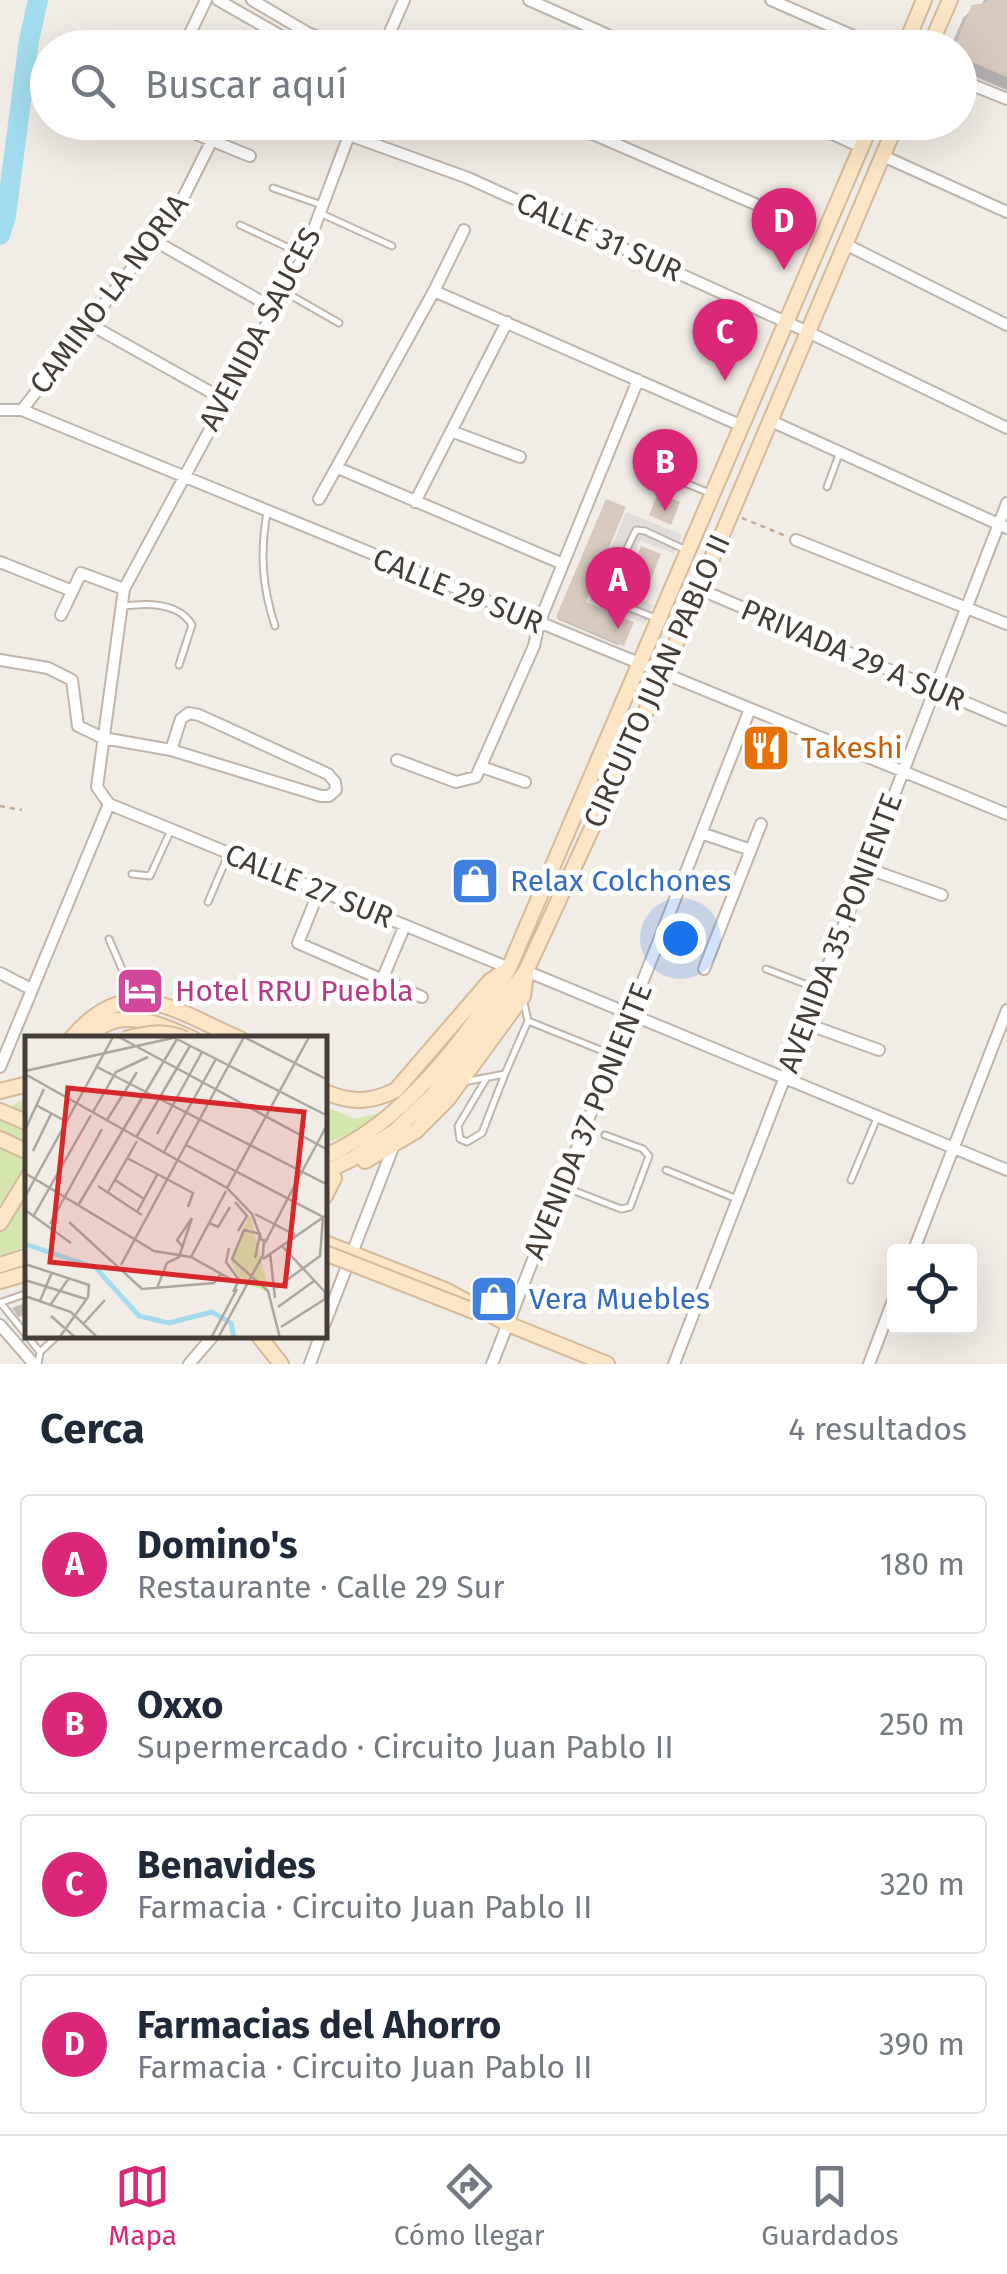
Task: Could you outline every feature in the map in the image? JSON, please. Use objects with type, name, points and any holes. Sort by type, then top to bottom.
[{"type":"main road","points":[[912,30],[924,0]]},
{"type":"main road","points":[[937,30],[950,0]]},
{"type":"main road","name":"CIRCUITO JUAN PABLO II","points":[[328,1154],[380,1125],[421,1085],[478,1015],[509,968],[865,140]]},
{"type":"main road","name":"CIRCUITO JUAN PABLO II","points":[[328,1178],[396,1131],[432,1094],[526,972],[663,674],[889,140]]},
{"type":"main road","points":[[328,1093],[360,1102],[378,1100],[396,1090],[490,981],[509,968]]},
{"type":"main road","points":[[328,1178],[416,1131],[460,1082],[523,996],[526,972]]},
{"type":"main road","points":[[74,1036],[102,1008],[135,1000],[165,1006],[233,1036]]},
{"type":"main road","points":[[91,1036],[110,1022],[142,1019],[186,1036]]},
{"type":"main road","points":[[136,1036],[150,1032],[178,1036]]},
{"type":"main road","points":[[0,1092],[25,1085]]},
{"type":"main road","points":[[0,1111],[25,1123]]},
{"type":"main road","points":[[0,1139],[25,1151]]},
{"type":"main road","points":[[0,1224],[25,1182]]},
{"type":"main road","points":[[328,1245],[349,1260],[474,1318],[508,1324]]},
{"type":"main road","points":[[328,1256],[349,1260]]},
{"type":"main road","points":[[328,1256],[607,1364]]},
{"type":"main road","points":[[0,1265],[25,1257]]},
{"type":"main road","points":[[0,1284],[25,1277]]},
{"type":"main road","points":[[261,1339],[281,1364]]},
{"type":"street","points":[[192,30],[206,0]]},
{"type":"street","points":[[218,0],[270,30]]},
{"type":"street","points":[[252,0],[303,30]]},
{"type":"street","points":[[391,30],[404,0]]},
{"type":"street","points":[[530,0],[597,30]]},
{"type":"street","points":[[772,0],[841,30]]},
{"type":"street","points":[[807,15],[814,0]]},
{"type":"street","points":[[977,87],[1007,99]]},
{"type":"street","name":"AVENIDA SAUCES","points":[[108,804],[98,786],[124,588],[304,255],[347,140]]},
{"type":"street","name":"CALLE 31 SUR","points":[[363,140],[468,178],[808,332],[1007,428]]},
{"type":"street","points":[[608,140],[792,220]]},
{"type":"street","points":[[846,140],[862,147]]},
{"type":"street","points":[[212,141],[250,156]]},
{"type":"street","name":"CAMINO LA NORIA","points":[[22,410],[178,210],[212,141]]},
{"type":"street","points":[[882,156],[1007,212]]},
{"type":"street","points":[[320,499],[464,230]]},
{"type":"street","points":[[155,241],[273,308]]},
{"type":"street","points":[[845,244],[1007,325]]},
{"type":"street","points":[[434,291],[742,426]]},
{"type":"street","points":[[415,502],[506,322]]},
{"type":"street","points":[[91,325],[223,399]]},
{"type":"street","points":[[397,760],[456,782],[476,777],[534,646],[538,624],[638,380]]},
{"type":"street","points":[[0,410],[22,410]]},
{"type":"street","name":"CALLE 29 SUR","points":[[22,410],[1007,814]]},
{"type":"street","points":[[771,421],[1003,526]]},
{"type":"street","points":[[451,431],[520,457]]},
{"type":"street","points":[[338,468],[563,564]]},
{"type":"street","name":"AVENIDA 35 PONIENTE","points":[[674,1364],[967,605],[1003,526],[1007,503]]},
{"type":"street","points":[[796,540],[1007,624]]},
{"type":"street","points":[[0,562],[70,590]]},
{"type":"street","points":[[61,615],[81,573],[124,588]]},
{"type":"street","name":"PRIVADA 29 A SUR","points":[[699,589],[1007,720]]},
{"type":"street","points":[[0,660],[48,668],[72,680],[78,726],[103,738],[172,750],[322,796],[336,790],[328,774],[199,714],[189,713],[181,719],[172,750]]},
{"type":"street","name":"AVENIDA 37 PONIENTE","points":[[492,1364],[750,710]]},
{"type":"street","points":[[482,767],[526,782]]},
{"type":"street","points":[[0,1067],[108,804]]},
{"type":"street","name":"CALLE 27 SUR","points":[[108,804],[509,968]]},
{"type":"street","points":[[704,969],[760,824]]},
{"type":"street","points":[[702,833],[750,850]]},
{"type":"street","points":[[866,868],[942,894]]},
{"type":"street","points":[[320,891],[298,942],[422,998]]},
{"type":"street","points":[[382,980],[405,925]]},
{"type":"street","points":[[526,972],[1007,1170]]},
{"type":"street","points":[[0,973],[31,989]]},
{"type":"street","points":[[916,1244],[1007,1010]]},
{"type":"street","points":[[804,1023],[878,1050]]},
{"type":"street","points":[[328,1315],[394,1145]]},
{"type":"street","points":[[869,1364],[887,1316]]},
{"type":"street","points":[[0,1326],[36,1364]]},
{"type":"street","points":[[189,1364],[210,1339]]},
{"type":"street","points":[[310,1364],[319,1339]]},
{"type":"lane","points":[[273,188],[392,246]]},
{"type":"lane","points":[[240,225],[304,255]]},
{"type":"lane","points":[[285,292],[339,323]]},
{"type":"lane","points":[[828,487],[840,452]]},
{"type":"lane","points":[[668,476],[712,494]]},
{"type":"lane","points":[[267,512],[260,563],[275,626]]},
{"type":"lane","points":[[659,620],[613,601],[608,588],[636,530],[645,530],[688,551]]},
{"type":"lane","points":[[120,607],[156,604],[187,617],[192,625],[178,665]]},
{"type":"lane","points":[[132,874],[150,876],[171,830]]},
{"type":"lane","points":[[208,902],[228,853]]},
{"type":"lane","points":[[110,939],[135,1000]]},
{"type":"lane","points":[[766,969],[818,989]]},
{"type":"lane","points":[[486,1079],[458,1126],[460,1139],[467,1142],[482,1134],[528,1021],[523,996]]},
{"type":"lane","points":[[528,1021],[614,1055]]},
{"type":"lane","points":[[460,1082],[505,1074]]},
{"type":"lane","points":[[852,1180],[877,1117]]},
{"type":"lane","points":[[562,1186],[621,1209],[630,1207],[649,1156],[644,1150],[605,1135]]},
{"type":"lane","points":[[666,1170],[737,1199]]},
{"type":"lane","points":[[25,1294],[0,1302],[25,1335]]},
{"type":"lane","points":[[17,1326],[25,1323]]},
{"type":"lane","points":[[28,1339],[40,1352]]},
{"type":"lane","points":[[36,1364],[40,1352],[53,1339]]},
{"type":"path","points":[[748,520],[796,540]]},
{"type":"path","points":[[0,806],[22,810]]},
{"type":"green space","points":[[25,1099],[25,1247],[0,1256],[0,1119],[7,1108]]},
{"type":"green space","points":[[328,1107],[354,1119],[385,1112],[369,1128],[328,1142]]},
{"type":"shaded area","points":[[977,64],[1007,77],[1007,93],[977,82]]},
{"type":"shaded area","points":[[626,512],[682,535],[674,554],[640,540],[619,591],[653,605],[645,624],[589,601]]},
{"type":"building","points":[[1007,0],[1007,77],[977,64],[977,30],[962,30],[972,5]]},
{"type":"building","points":[[658,493],[680,502],[671,525],[649,515]]},
{"type":"building","points":[[606,499],[626,507],[586,602],[634,622],[624,646],[556,617]]},
{"type":"building","points":[[641,546],[661,554],[644,597],[624,589]]},
{"type":"building","points":[[484,1285],[507,1294],[502,1308],[480,1297]]},
{"type":"waterway","points":[[31,30],[38,0]]},
{"type":"waterway","points":[[0,235],[6,216],[30,36]]},
{"type":"place","name":"Farmacias del Ahorro","points":[[784,270]]},
{"type":"place","name":"Benavides","points":[[725,381]]},
{"type":"place","name":"Oxxo","points":[[665,511]]},
{"type":"place","name":"Domino's","points":[[618,629]]},
{"type":"place","name":"Takeshi","points":[[766,748]]},
{"type":"place","name":"Relax Colchones","points":[[475,881]]},
{"type":"place","name":"Hotel RRU Puebla","points":[[140,991]]},
{"type":"place","name":"Vera Muebles","points":[[494,1299]]}]
